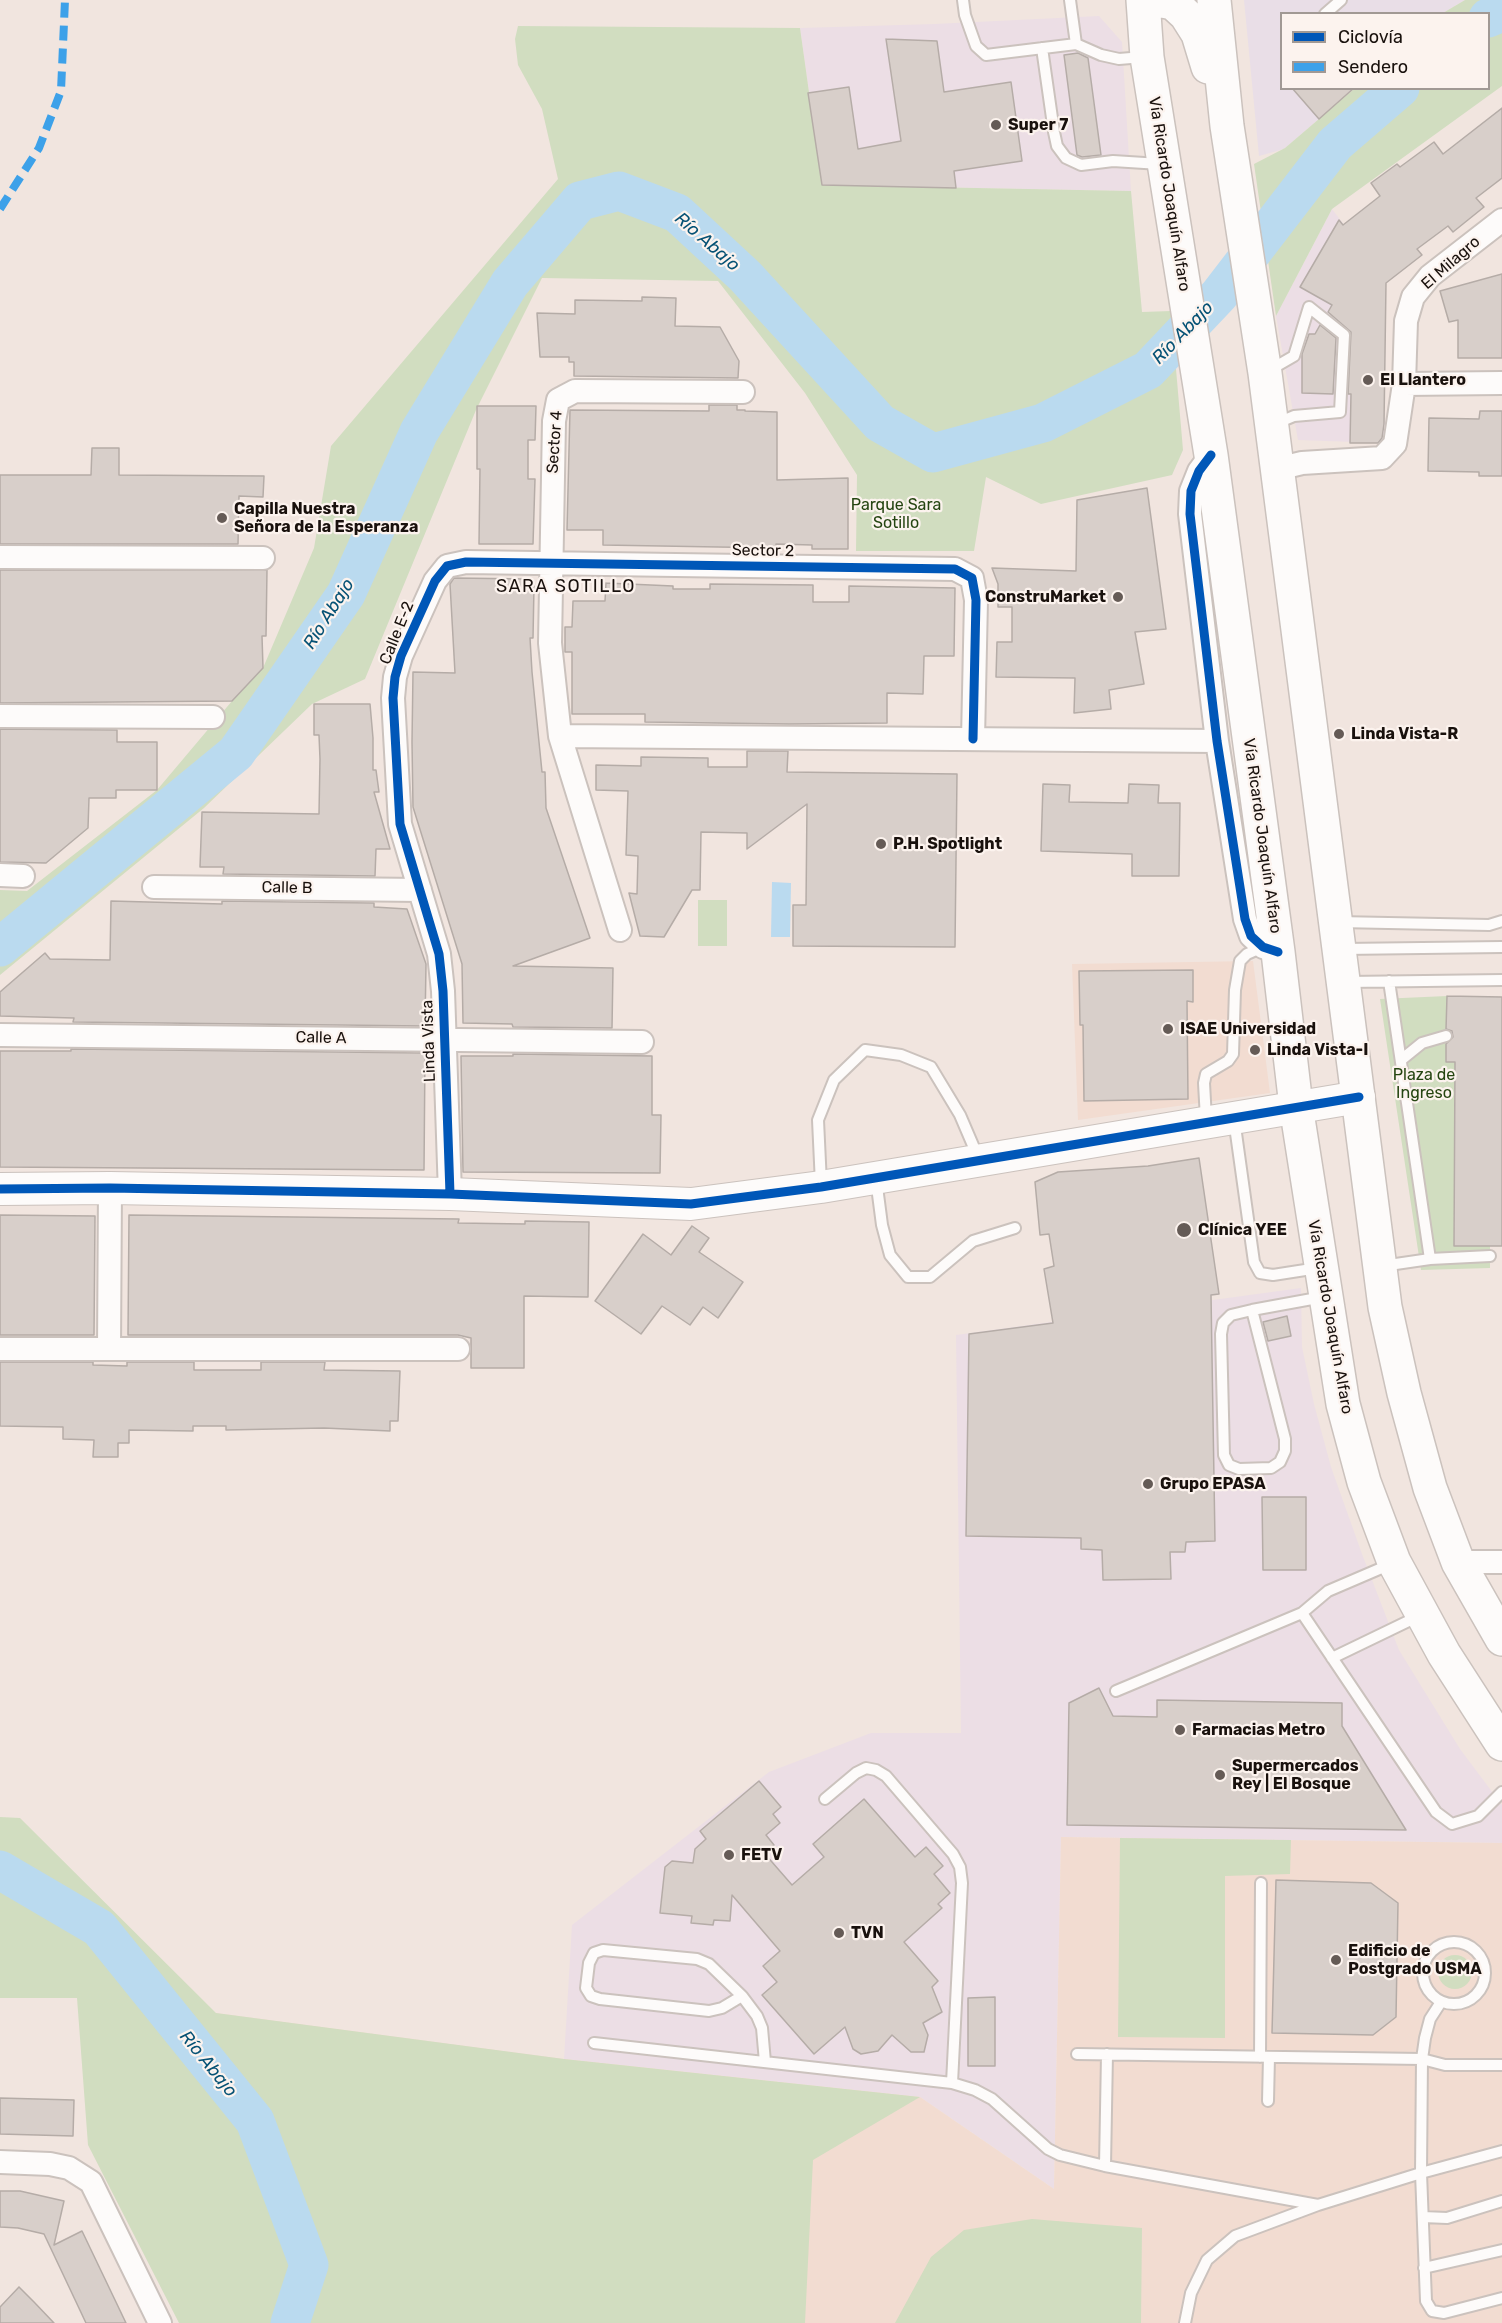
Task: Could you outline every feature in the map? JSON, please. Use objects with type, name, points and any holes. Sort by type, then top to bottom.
[{"type":"main road","name":"Vía Ricardo Joaquín Alfaro","points":[[1143,0],[1147,57],[1211,455],[1270,950],[1343,1404],[1364,1482],[1394,1562],[1444,1654],[1502,1744]]},
{"type":"main road","points":[[1157,0],[1173,3],[1186,15],[1198,34],[1227,126]]},
{"type":"main road","points":[[1214,0],[1227,126],[1265,373],[1379,1267],[1404,1394],[1431,1488],[1458,1562],[1502,1639]]},
{"type":"street","name":"El Milagro","points":[[1277,469],[1302,463],[1382,458],[1395,444],[1404,384],[1406,321],[1413,297],[1430,276],[1502,220]]},
{"type":"street","points":[[1404,384],[1502,383]]},
{"type":"street","name":"Sector 4","points":[[551,563],[554,421],[558,400],[575,391],[742,392]]},
{"type":"street","points":[[1211,455],[1199,471],[1191,491],[1190,514],[1217,741],[1245,919],[1251,936],[1270,950]]},
{"type":"street","points":[[0,557],[262,558]]},
{"type":"street","name":"Calle E-2","points":[[420,890],[400,824],[393,698],[395,677],[401,656],[435,581],[447,566],[466,562],[551,563]]},
{"type":"street","points":[[551,563],[550,643],[560,736],[620,930]]},
{"type":"street","name":"Sector 2","points":[[551,563],[955,568],[972,578],[976,600],[973,739]]},
{"type":"street","points":[[0,716],[213,717]]},
{"type":"street","points":[[560,736],[1217,741]]},
{"type":"street","points":[[0,875],[23,876]]},
{"type":"street","name":"Calle B","points":[[153,886],[420,890]]},
{"type":"street","name":"Linda Vista","points":[[420,890],[438,954],[443,991],[450,1194]]},
{"type":"street","name":"Calle A","points":[[0,1035],[642,1042]]},
{"type":"street","points":[[0,1189],[110,1188],[450,1194],[692,1204],[821,1187],[1359,1097]]},
{"type":"street","points":[[109,1349],[110,1188]]},
{"type":"street","points":[[0,1349],[458,1349]]},
{"type":"street","points":[[1458,1562],[1502,1562]]},
{"type":"street","points":[[0,2162],[50,2164],[69,2168],[91,2182],[160,2323]]},
{"type":"lane","points":[[963,0],[965,15],[976,46],[986,54],[1076,44],[1101,55],[1119,58],[1147,57]]},
{"type":"lane","points":[[1070,0],[1076,44]]},
{"type":"lane","points":[[1327,12],[1341,0]]},
{"type":"lane","points":[[1042,48],[1054,132],[1058,146],[1066,158],[1081,165],[1113,161],[1164,165]]},
{"type":"lane","points":[[1265,373],[1294,356],[1310,307],[1344,335],[1340,412],[1294,416],[1272,426]]},
{"type":"lane","points":[[1338,936],[1489,925],[1502,921]]},
{"type":"lane","points":[[1338,936],[1502,947]]},
{"type":"lane","points":[[1270,950],[1247,954],[1240,961],[1235,990],[1233,1054],[1228,1061],[1206,1074],[1203,1083],[1220,1120],[1254,1262],[1260,1273],[1324,1282]]},
{"type":"lane","points":[[1344,982],[1502,980]]},
{"type":"lane","points":[[1389,981],[1430,1259]]},
{"type":"lane","points":[[1401,1060],[1422,1043],[1446,1036]]},
{"type":"lane","points":[[821,1187],[818,1120],[834,1080],[865,1050],[900,1055],[931,1067],[960,1115],[980,1160]]},
{"type":"lane","points":[[876,1178],[882,1225],[890,1255],[908,1277],[930,1277],[973,1241],[1015,1228]]},
{"type":"lane","points":[[1379,1267],[1430,1259],[1490,1256]]},
{"type":"lane","points":[[1251,1310],[1285,1439],[1285,1452],[1280,1462],[1271,1468],[1239,1469],[1228,1465],[1224,1455],[1221,1334],[1223,1323],[1231,1315],[1251,1310],[1324,1282]]},
{"type":"lane","points":[[1116,1691],[1302,1613],[1329,1591],[1394,1562]]},
{"type":"lane","points":[[1302,1613],[1436,1812],[1452,1824],[1461,1822],[1478,1816],[1502,1792]]},
{"type":"lane","points":[[1332,1658],[1423,1614]]},
{"type":"lane","points":[[825,1799],[856,1773],[866,1768],[876,1770],[886,1776],[953,1854],[960,1867],[962,1882],[952,2084]]},
{"type":"lane","points":[[1261,1883],[1268,2101]]},
{"type":"lane","points":[[1451,1941],[1471,1946],[1484,1962],[1484,1983],[1471,1999],[1451,2005],[1441,2002],[1426,1988],[1423,1978],[1423,1968],[1432,1949],[1451,1941]]},
{"type":"lane","points":[[742,1996],[722,2008],[709,2011],[600,1999],[591,1996],[586,1989],[589,1963],[594,1953],[603,1950],[697,1959],[719,1971],[742,1996],[762,2028],[765,2062]]},
{"type":"lane","points":[[1441,2002],[1430,2019],[1422,2059],[1421,2173],[1426,2301],[1432,2311],[1444,2313],[1502,2298]]},
{"type":"lane","points":[[594,2043],[952,2084],[975,2090],[992,2099],[1048,2149],[1060,2155],[1105,2166],[1318,2205]]},
{"type":"lane","points":[[1077,2054],[1422,2059],[1445,2065],[1502,2065]]},
{"type":"lane","points":[[1105,2166],[1107,2054]]},
{"type":"lane","points":[[1185,2323],[1191,2293],[1207,2260],[1235,2236],[1318,2205],[1502,2151]]},
{"type":"lane","points":[[1423,2217],[1447,2218],[1502,2201]]},
{"type":"lane","points":[[1424,2268],[1502,2250]]},
{"type":"shaded area","points":[[1244,0],[1465,0],[1445,12],[1280,12],[1280,90],[1353,90],[1284,149],[1259,156]]},
{"type":"shaded area","points":[[1099,16],[1122,42],[1131,191],[822,185],[800,28]]},
{"type":"shaded area","points":[[1332,209],[1386,280],[1384,443],[1298,440],[1276,316]]},
{"type":"shaded area","name":"ISAE Universidad","points":[[1253,961],[1270,1093],[1078,1120],[1072,964]]},
{"type":"shaded area","points":[[1301,1288],[1302,1347],[1314,1404],[1331,1467],[1362,1554],[1399,1650],[1460,1749],[1502,1805],[1502,1843],[1061,1837],[1054,2189],[920,2097],[564,2059],[572,1925],[769,1772],[871,1733],[961,1733],[956,1335]]},
{"type":"shaded area","points":[[1061,1837],[1502,1843],[1502,2323],[313,2323],[216,2013],[564,2059],[920,2097],[1054,2189]]},
{"type":"green space","points":[[1465,0],[1502,0],[1502,86],[1332,209],[1276,316],[1254,164],[1285,148],[1353,90],[1490,90],[1490,12],[1445,12]]},
{"type":"green space","name":"Parque Sara Sotillo","points":[[518,26],[800,28],[822,185],[1131,191],[1142,312],[1171,311],[1183,450],[1172,475],[1041,504],[986,477],[974,551],[856,551],[857,475],[805,393],[718,281],[542,278],[476,410],[365,679],[312,704],[204,808],[0,975],[0,890],[27,891],[157,790],[263,668],[314,548],[331,446],[558,179],[542,109],[518,65],[515,39]]},
{"type":"green space","points":[[698,900],[727,900],[727,946],[698,946]]},
{"type":"green space","name":"Plaza de Ingreso","points":[[1447,996],[1446,1062],[1455,1062],[1454,1246],[1490,1246],[1490,1268],[1421,1270],[1380,999]]},
{"type":"green space","points":[[0,1817],[20,1818],[216,2013],[564,2059],[920,2097],[813,2160],[805,2323],[179,2323],[88,2145],[77,1998],[0,1998]]},
{"type":"green space","points":[[1120,1838],[1291,1840],[1290,1874],[1225,1876],[1225,2038],[1118,2037]]},
{"type":"green space","points":[[1455,1955],[1467,1960],[1472,1972],[1467,1984],[1455,1989],[1443,1984],[1438,1972],[1443,1960]]},
{"type":"green space","points":[[1032,2219],[1142,2228],[1141,2323],[895,2323],[931,2257],[964,2230]]},
{"type":"water","points":[[772,882],[791,883],[790,937],[771,937]]},
{"type":"building","points":[[886,39],[937,41],[944,92],[1011,82],[1022,161],[954,171],[956,188],[822,185],[808,93],[849,87],[858,149],[901,141]]},
{"type":"building","points":[[1078,53],[1088,58],[1101,155],[1082,157],[1077,155],[1064,55]]},
{"type":"building","points":[[1294,90],[1352,90],[1319,119]]},
{"type":"building","points":[[1502,108],[1502,178],[1476,198],[1484,207],[1453,232],[1448,226],[1417,249],[1422,255],[1386,283],[1382,438],[1378,443],[1350,443],[1351,394],[1348,394],[1351,332],[1328,312],[1332,305],[1300,287],[1339,220],[1343,225],[1380,196],[1371,183],[1397,164],[1400,167],[1434,142],[1443,154]]},
{"type":"building","points":[[1502,274],[1502,358],[1458,358],[1458,320],[1449,322],[1440,291]]},
{"type":"building","points":[[642,297],[676,298],[675,326],[720,327],[739,361],[738,378],[574,376],[574,362],[569,362],[569,357],[540,357],[537,313],[575,314],[575,300],[642,301]]},
{"type":"building","points":[[1320,325],[1336,338],[1333,394],[1302,393],[1302,354],[1309,334],[1315,334]]},
{"type":"building","points":[[709,405],[737,405],[737,410],[777,412],[777,480],[848,478],[848,549],[812,549],[812,545],[776,544],[776,548],[603,545],[603,530],[567,530],[570,410],[709,411]]},
{"type":"building","points":[[477,406],[536,406],[535,440],[528,440],[528,479],[535,479],[533,544],[479,544],[480,469],[477,469]]},
{"type":"building","points":[[1480,411],[1502,411],[1502,476],[1479,476],[1479,472],[1428,471],[1429,418],[1479,419]]},
{"type":"building","points":[[92,448],[119,448],[119,475],[264,476],[263,497],[239,496],[238,544],[0,544],[0,475],[91,475]]},
{"type":"building","name":"ConstruMarket","points":[[1147,488],[1166,629],[1135,632],[1144,684],[1109,690],[1111,709],[1074,713],[1075,678],[996,677],[997,642],[1012,642],[1012,607],[998,607],[998,584],[992,568],[1076,571],[1077,500]]},
{"type":"building","points":[[0,570],[267,570],[266,636],[262,636],[263,668],[232,701],[0,703]]},
{"type":"building","points":[[454,578],[529,579],[534,586],[533,638],[530,638],[542,772],[545,772],[546,808],[590,938],[513,966],[613,968],[612,1028],[513,1027],[512,1024],[463,1023],[462,964],[413,807],[413,672],[455,673],[450,584]]},
{"type":"building","points":[[606,583],[673,586],[673,589],[710,589],[710,584],[813,585],[813,602],[849,602],[849,586],[955,588],[954,656],[924,656],[923,694],[887,693],[887,723],[645,722],[645,714],[572,714],[572,652],[565,652],[565,627],[572,627],[573,601],[605,601]]},
{"type":"building","points":[[314,704],[370,704],[373,770],[376,770],[379,792],[374,792],[390,849],[376,849],[375,876],[223,874],[224,867],[200,867],[202,812],[319,814],[319,735],[314,735]]},
{"type":"building","points":[[0,729],[117,730],[117,742],[157,742],[157,790],[116,790],[116,798],[89,798],[88,828],[46,863],[0,862]]},
{"type":"building","points":[[747,751],[788,751],[787,772],[957,774],[955,947],[793,946],[793,905],[806,905],[807,804],[747,849],[747,833],[701,832],[700,890],[692,890],[664,937],[640,936],[629,893],[637,894],[638,856],[626,855],[628,791],[596,790],[596,765],[641,766],[641,757],[708,758],[708,767],[747,767]]},
{"type":"building","points":[[1043,784],[1070,785],[1069,802],[1128,803],[1129,784],[1159,785],[1158,803],[1180,803],[1179,876],[1132,876],[1132,854],[1041,851]]},
{"type":"building","points":[[111,901],[222,904],[222,901],[374,903],[374,907],[407,909],[426,964],[425,1026],[73,1022],[74,1018],[0,1016],[0,992],[45,953],[50,959],[110,960]]},
{"type":"building","points":[[1193,970],[1193,1002],[1187,1001],[1188,1099],[1084,1101],[1083,1025],[1080,1025],[1079,971]]},
{"type":"building","points":[[1447,996],[1502,997],[1502,1246],[1454,1246],[1455,1062],[1446,1062],[1446,1044],[1453,1037],[1452,1031],[1446,1029]]},
{"type":"building","points":[[71,1049],[425,1053],[424,1170],[0,1167],[0,1051],[71,1051]]},
{"type":"building","points":[[513,1054],[652,1056],[652,1115],[661,1115],[660,1173],[463,1172],[461,1056],[513,1056]]},
{"type":"building","name":"Grupo EPASA","points":[[1199,1158],[1219,1294],[1211,1295],[1215,1541],[1186,1542],[1185,1552],[1170,1552],[1171,1579],[1103,1580],[1102,1550],[1081,1549],[1081,1538],[966,1536],[969,1334],[1053,1323],[1044,1269],[1054,1266],[1049,1234],[1040,1235],[1035,1182],[1058,1172],[1148,1166]]},
{"type":"building","points":[[0,1215],[95,1216],[94,1335],[0,1335]]},
{"type":"building","points":[[129,1215],[459,1219],[458,1223],[589,1222],[588,1297],[524,1296],[524,1368],[471,1368],[471,1338],[458,1335],[128,1335]]},
{"type":"building","points":[[692,1226],[709,1238],[699,1252],[743,1282],[718,1318],[703,1307],[690,1325],[662,1306],[641,1334],[595,1301],[643,1234],[671,1255]]},
{"type":"building","points":[[1287,1316],[1291,1336],[1268,1341],[1263,1322]]},
{"type":"building","points":[[0,1362],[93,1362],[93,1365],[127,1366],[127,1362],[194,1362],[194,1370],[261,1370],[261,1362],[325,1362],[324,1370],[400,1371],[398,1421],[390,1421],[390,1431],[324,1428],[226,1430],[226,1426],[193,1426],[193,1431],[129,1430],[129,1443],[118,1443],[118,1457],[93,1457],[94,1440],[63,1439],[63,1427],[0,1426]]},
{"type":"building","points":[[1262,1497],[1306,1497],[1306,1570],[1263,1570]]},
{"type":"building","name":"Supermercados Rey | El Bosque","points":[[1099,1688],[1113,1716],[1157,1717],[1157,1700],[1342,1703],[1342,1726],[1406,1830],[1067,1825],[1069,1703]]},
{"type":"building","name":"TVN","points":[[759,1781],[781,1807],[773,1814],[780,1823],[766,1835],[774,1845],[765,1854],[792,1885],[824,1857],[813,1844],[864,1799],[915,1857],[926,1847],[943,1866],[934,1874],[950,1893],[938,1904],[942,1908],[904,1942],[938,1981],[932,1987],[942,2012],[923,2023],[928,2035],[924,2052],[911,2052],[892,2035],[878,2051],[861,2054],[853,2049],[845,2027],[814,2054],[762,1995],[777,1982],[763,1966],[780,1951],[732,1895],[730,1921],[714,1920],[713,1925],[691,1923],[692,1916],[660,1913],[665,1867],[672,1861],[693,1863],[695,1849],[706,1839],[700,1831]]},
{"type":"building","name":"Edificio de Postgrado USMA","points":[[1276,1880],[1371,1883],[1398,1903],[1396,2017],[1373,2035],[1272,2033]]},
{"type":"building","points":[[995,1997],[995,2066],[968,2066],[968,1998]]},
{"type":"building","points":[[0,2098],[74,2100],[73,2136],[0,2134]]},
{"type":"building","points":[[0,2191],[20,2191],[64,2201],[54,2245],[82,2231],[126,2323],[86,2323],[44,2234],[18,2228],[0,2227]]},
{"type":"building","points":[[19,2287],[54,2323],[0,2323],[0,2307]]},
{"type":"waterway","name":"Río Abajo","points":[[1490,17],[1502,12]]},
{"type":"waterway","name":"Río Abajo","points":[[0,947],[236,753],[346,594],[419,432],[510,283],[580,201],[619,191],[677,213],[745,276],[880,423],[933,453],[1043,423],[1148,370],[1219,295],[1335,144],[1398,90]]},
{"type":"waterway","name":"Río Abajo","points":[[0,1870],[99,1928],[255,2121],[309,2265],[290,2323]]},
{"type":"marked path","points":[[0,209],[39,148],[61,91],[65,0]]},
{"type":"cycle path","points":[[1211,455],[1199,471],[1191,491],[1190,514],[1217,741],[1245,919],[1251,936],[1263,947],[1278,952]]},
{"type":"cycle path","points":[[450,1194],[443,991],[439,954],[400,824],[393,698],[395,677],[401,656],[435,581],[447,566],[466,562],[955,569],[972,578],[976,600],[973,739]]},
{"type":"cycle path","points":[[0,1189],[110,1188],[450,1194],[691,1204],[821,1187],[1359,1097]]},
{"type":"place","name":"Super 7","points":[[996,125]]},
{"type":"place","name":"El Llantero","points":[[1368,380]]},
{"type":"place","name":"Capilla Nuestra Señora de la Esperanza","points":[[222,518]]},
{"type":"place","name":"ConstruMarket","points":[[1118,597]]},
{"type":"place","name":"Linda Vista-R","points":[[1339,734]]},
{"type":"place","name":"P.H. Spotlight","points":[[881,844]]},
{"type":"place","name":"ISAE Universidad","points":[[1168,1029]]},
{"type":"place","name":"Linda Vista-I","points":[[1255,1050]]},
{"type":"place","name":"Clínica YEE","points":[[1184,1230]]},
{"type":"place","name":"Grupo EPASA","points":[[1148,1484]]},
{"type":"place","name":"Farmacias Metro","points":[[1180,1730]]},
{"type":"place","name":"Supermercados Rey | El Bosque","points":[[1220,1775]]},
{"type":"place","name":"FETV","points":[[729,1855]]},
{"type":"place","name":"TVN","points":[[839,1933]]},
{"type":"place","name":"Edificio de Postgrado USMA","points":[[1336,1960]]},
{"type":"district","name":"SARA SOTILLO","points":[[566,587]]}]
